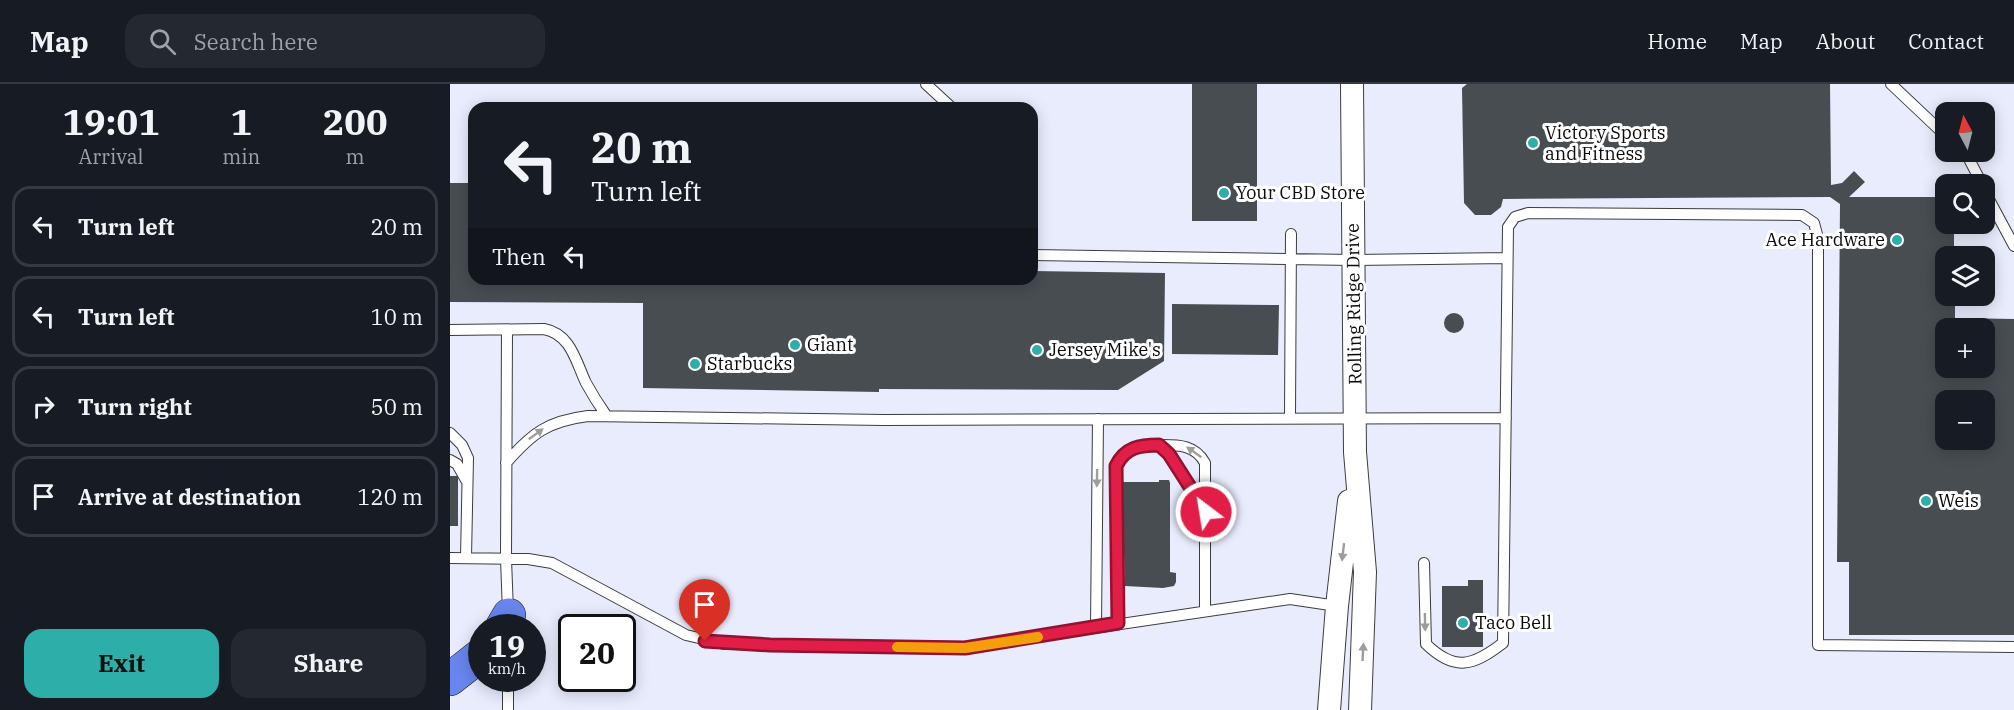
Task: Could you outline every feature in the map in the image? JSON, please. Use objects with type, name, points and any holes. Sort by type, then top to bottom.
[{"type":"main road","points":[[450,679],[468,665]]},
{"type":"street","name":"Rolling Ridge Drive","points":[[1329,710],[1337,606],[1354,452],[1352,84]]},
{"type":"street","name":"Rolling Ridge Drive","points":[[1354,452],[1365,572],[1360,710]]},
{"type":"lane","points":[[926,84],[946,102]]},
{"type":"lane","points":[[1891,84],[1935,126]]},
{"type":"lane","points":[[1995,211],[2014,246]]},
{"type":"lane","points":[[1425,563],[1426,644],[1450,662],[1468,663],[1486,656],[1503,643],[1508,228],[1515,216],[1528,213],[1802,215],[1814,223],[1818,238],[1818,645],[2014,647]]},
{"type":"lane","points":[[1290,234],[1290,417]]},
{"type":"lane","points":[[1038,255],[1354,260],[1508,258]]},
{"type":"lane","points":[[450,330],[544,329],[561,336],[569,346],[587,384],[606,415]]},
{"type":"lane","points":[[506,614],[507,330]]},
{"type":"lane","points":[[506,463],[535,433],[559,421],[606,415],[874,420],[1506,418]]},
{"type":"lane","points":[[1096,627],[1098,419]]},
{"type":"lane","points":[[450,433],[462,445],[468,458],[466,558]]},
{"type":"lane","points":[[450,445],[461,450],[468,458]]},
{"type":"lane","points":[[1118,623],[1116,466],[1122,456],[1133,448],[1159,445],[1189,447],[1202,457],[1205,467],[1206,512],[1205,611]]},
{"type":"lane","points":[[1159,445],[1169,454],[1206,512]]},
{"type":"lane","points":[[450,460],[457,464],[467,483]]},
{"type":"lane","points":[[450,558],[533,560],[558,565],[639,612],[686,635],[715,643],[965,648],[1294,598],[1337,606]]},
{"type":"lane","points":[[508,692],[508,710]]},
{"type":"building","points":[[1192,84],[1257,84],[1257,221],[1192,221]]},
{"type":"building","points":[[1467,84],[1830,84],[1831,185],[1842,183],[1854,171],[1865,182],[1849,197],[1935,197],[1935,234],[1954,234],[1954,246],[1935,246],[1935,306],[1955,306],[1955,318],[1935,318],[1935,378],[1995,378],[1995,319],[2014,319],[2014,635],[1849,635],[1849,562],[1837,562],[1840,204],[1830,197],[1503,199],[1501,207],[1491,215],[1475,215],[1464,203],[1462,88]]},
{"type":"building","points":[[450,183],[468,183],[468,285],[1038,285],[1038,271],[1165,273],[1164,361],[1118,390],[879,389],[879,392],[643,388],[643,303],[450,302]]},
{"type":"building","points":[[1172,304],[1279,305],[1278,355],[1172,354]]},
{"type":"building","points":[[1454,313],[1461,316],[1464,323],[1461,330],[1454,333],[1447,330],[1444,323],[1447,316]]},
{"type":"building","points":[[450,476],[458,476],[458,526],[450,526]]},
{"type":"building","points":[[1159,480],[1169,480],[1170,483],[1170,572],[1176,573],[1176,582],[1174,586],[1163,588],[1125,586],[1122,482],[1159,482]]},
{"type":"building","name":"Taco Bell","points":[[1468,580],[1483,580],[1483,647],[1442,647],[1442,586],[1468,586]]},
{"type":"slow traffic","points":[[897,647],[965,648],[1038,637]]},
{"type":"place","name":"Victory Sports and Fitness","points":[[1533,143]]},
{"type":"place","name":"Your CBD Store","points":[[1224,193]]},
{"type":"place","name":"Ace Hardware","points":[[1897,240]]},
{"type":"place","name":"Giant","points":[[795,345]]},
{"type":"place","name":"Jersey Mike's","points":[[1037,350]]},
{"type":"place","name":"Starbucks","points":[[695,364]]},
{"type":"place","name":"Weis","points":[[1926,501]]},
{"type":"place","name":"Taco Bell","points":[[1463,623]]},
{"type":"route","points":[[705,641],[724,644],[965,648],[1118,623],[1116,466],[1122,456],[1138,446],[1159,445],[1169,454],[1206,512]]}]
